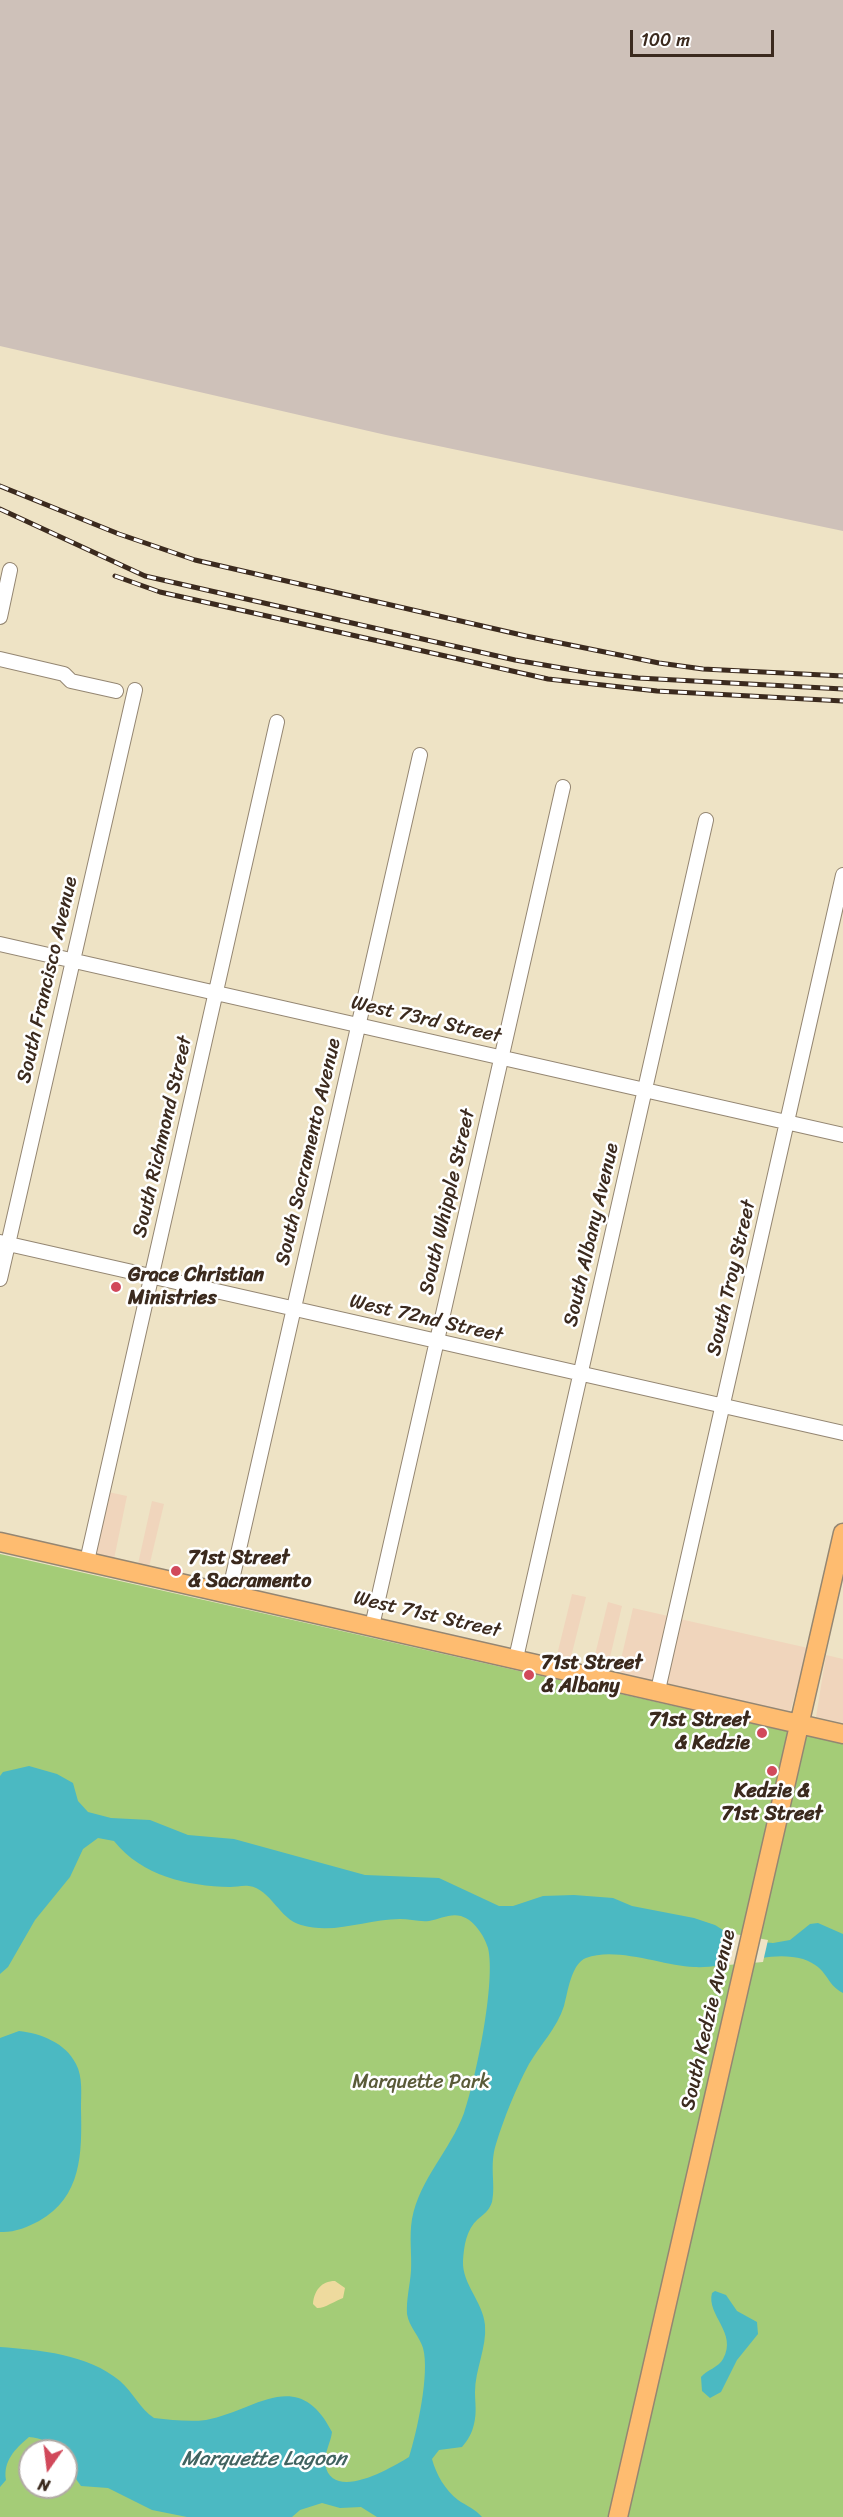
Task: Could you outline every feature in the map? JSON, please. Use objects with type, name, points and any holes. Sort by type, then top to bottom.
[{"type":"main road","name":"South Kedzie Avenue","points":[[618,2517],[843,1533]]},
{"type":"main road","name":"West 71st Street","points":[[0,1542],[658,1690],[843,1734]]},
{"type":"street","points":[[0,616],[10,570]]},
{"type":"street","points":[[0,659],[64,674],[71,681],[116,691]]},
{"type":"street","name":"South Francisco Avenue","points":[[0,1279],[4,1243],[135,690]]},
{"type":"street","name":"South Richmond Street","points":[[87,1561],[277,722]]},
{"type":"street","name":"South Sacramento Avenue","points":[[229,1593],[420,755]]},
{"type":"street","name":"South Whipple Street","points":[[372,1626],[563,787]]},
{"type":"street","name":"South Albany Avenue","points":[[516,1658],[706,820]]},
{"type":"street","name":"South Troy Street","points":[[658,1690],[843,875]]},
{"type":"street","name":"West 73rd Street","points":[[0,944],[843,1135]]},
{"type":"street","name":"West 72nd Street","points":[[4,1243],[843,1433]]},
{"type":"shaded area","points":[[0,0],[843,0],[843,531],[386,435],[0,346]]},
{"type":"shaded area","points":[[108,1492],[127,1496],[114,1559],[95,1554]]},
{"type":"shaded area","points":[[152,1501],[164,1504],[149,1567],[138,1564]]},
{"type":"shaded area","points":[[572,1594],[586,1597],[570,1661],[556,1659]]},
{"type":"shaded area","points":[[608,1602],[622,1606],[607,1670],[592,1667]]},
{"type":"shaded area","points":[[633,1608],[668,1616],[653,1681],[618,1672]]},
{"type":"shaded area","points":[[680,1619],[808,1648],[790,1712],[666,1683]]},
{"type":"shaded area","points":[[826,1655],[843,1659],[843,1723],[816,1717]]},
{"type":"green space","name":"Marquette Park","points":[[0,1554],[843,1744],[843,2517],[0,2517]]},
{"type":"sand","points":[[335,2281],[345,2288],[343,2298],[317,2308],[313,2304],[317,2291],[322,2285]]},
{"type":"water","name":"Marquette Lagoon","points":[[29,1766],[57,1774],[73,1783],[78,1801],[88,1812],[111,1818],[150,1820],[188,1835],[234,1839],[365,1875],[439,1878],[499,1906],[513,1906],[543,1896],[574,1895],[613,1898],[632,1906],[694,1918],[715,1925],[739,1940],[773,1943],[790,1940],[810,1924],[818,1923],[843,1934],[843,1993],[818,1967],[803,1959],[790,1957],[776,1956],[694,1967],[611,1954],[586,1958],[577,1966],[561,2014],[519,2083],[494,2152],[492,2202],[488,2210],[471,2228],[465,2244],[464,2269],[481,2309],[485,2325],[475,2392],[475,2420],[471,2433],[462,2447],[439,2450],[432,2459],[445,2487],[458,2500],[482,2517],[377,2517],[361,2507],[340,2508],[322,2503],[300,2510],[292,2517],[187,2517],[152,2510],[108,2488],[81,2486],[78,2482],[78,2439],[29,2437],[18,2439],[18,2447],[6,2467],[6,2480],[0,2487],[0,2347],[63,2355],[93,2365],[120,2381],[154,2418],[206,2420],[275,2398],[290,2396],[305,2401],[319,2412],[332,2432],[325,2464],[330,2475],[339,2481],[350,2482],[363,2479],[409,2457],[419,2418],[425,2372],[423,2348],[407,2314],[412,2219],[428,2177],[451,2140],[464,2113],[484,2030],[490,1963],[488,1948],[481,1933],[474,1924],[461,1916],[425,1921],[387,1920],[314,1928],[293,1922],[257,1888],[214,1886],[166,1877],[138,1863],[114,1841],[98,1838],[83,1849],[70,1877],[35,1920],[8,1967],[0,1974],[0,1776],[3,1772]]},
{"type":"water","points":[[19,2031],[52,2040],[66,2050],[76,2064],[81,2086],[81,2142],[76,2172],[64,2200],[39,2221],[10,2232],[0,2232],[0,2038]]},
{"type":"water","points":[[715,2291],[726,2295],[737,2311],[757,2322],[758,2334],[737,2360],[721,2392],[710,2398],[702,2391],[701,2377],[721,2362],[727,2350],[725,2332],[711,2301],[712,2293]]},
{"type":"pier","points":[[735,1934],[768,1940],[763,1962],[728,1965]]},
{"type":"railway","points":[[0,486],[119,534],[195,560],[526,636],[659,663],[703,669],[843,676]]},
{"type":"railway","points":[[0,509],[145,576],[515,660],[591,673],[638,678],[843,689]]},
{"type":"railway","points":[[115,576],[160,592],[548,679],[657,691],[843,701]]},
{"type":"place","name":"Grace Christian Ministries","points":[[116,1287]]},
{"type":"place","name":"71st Street & Sacramento","points":[[176,1571]]},
{"type":"place","name":"71st Street & Albany","points":[[529,1675]]},
{"type":"place","name":"71st Street & Kedzie","points":[[762,1733]]},
{"type":"place","name":"Kedzie & 71st Street","points":[[772,1771]]}]
